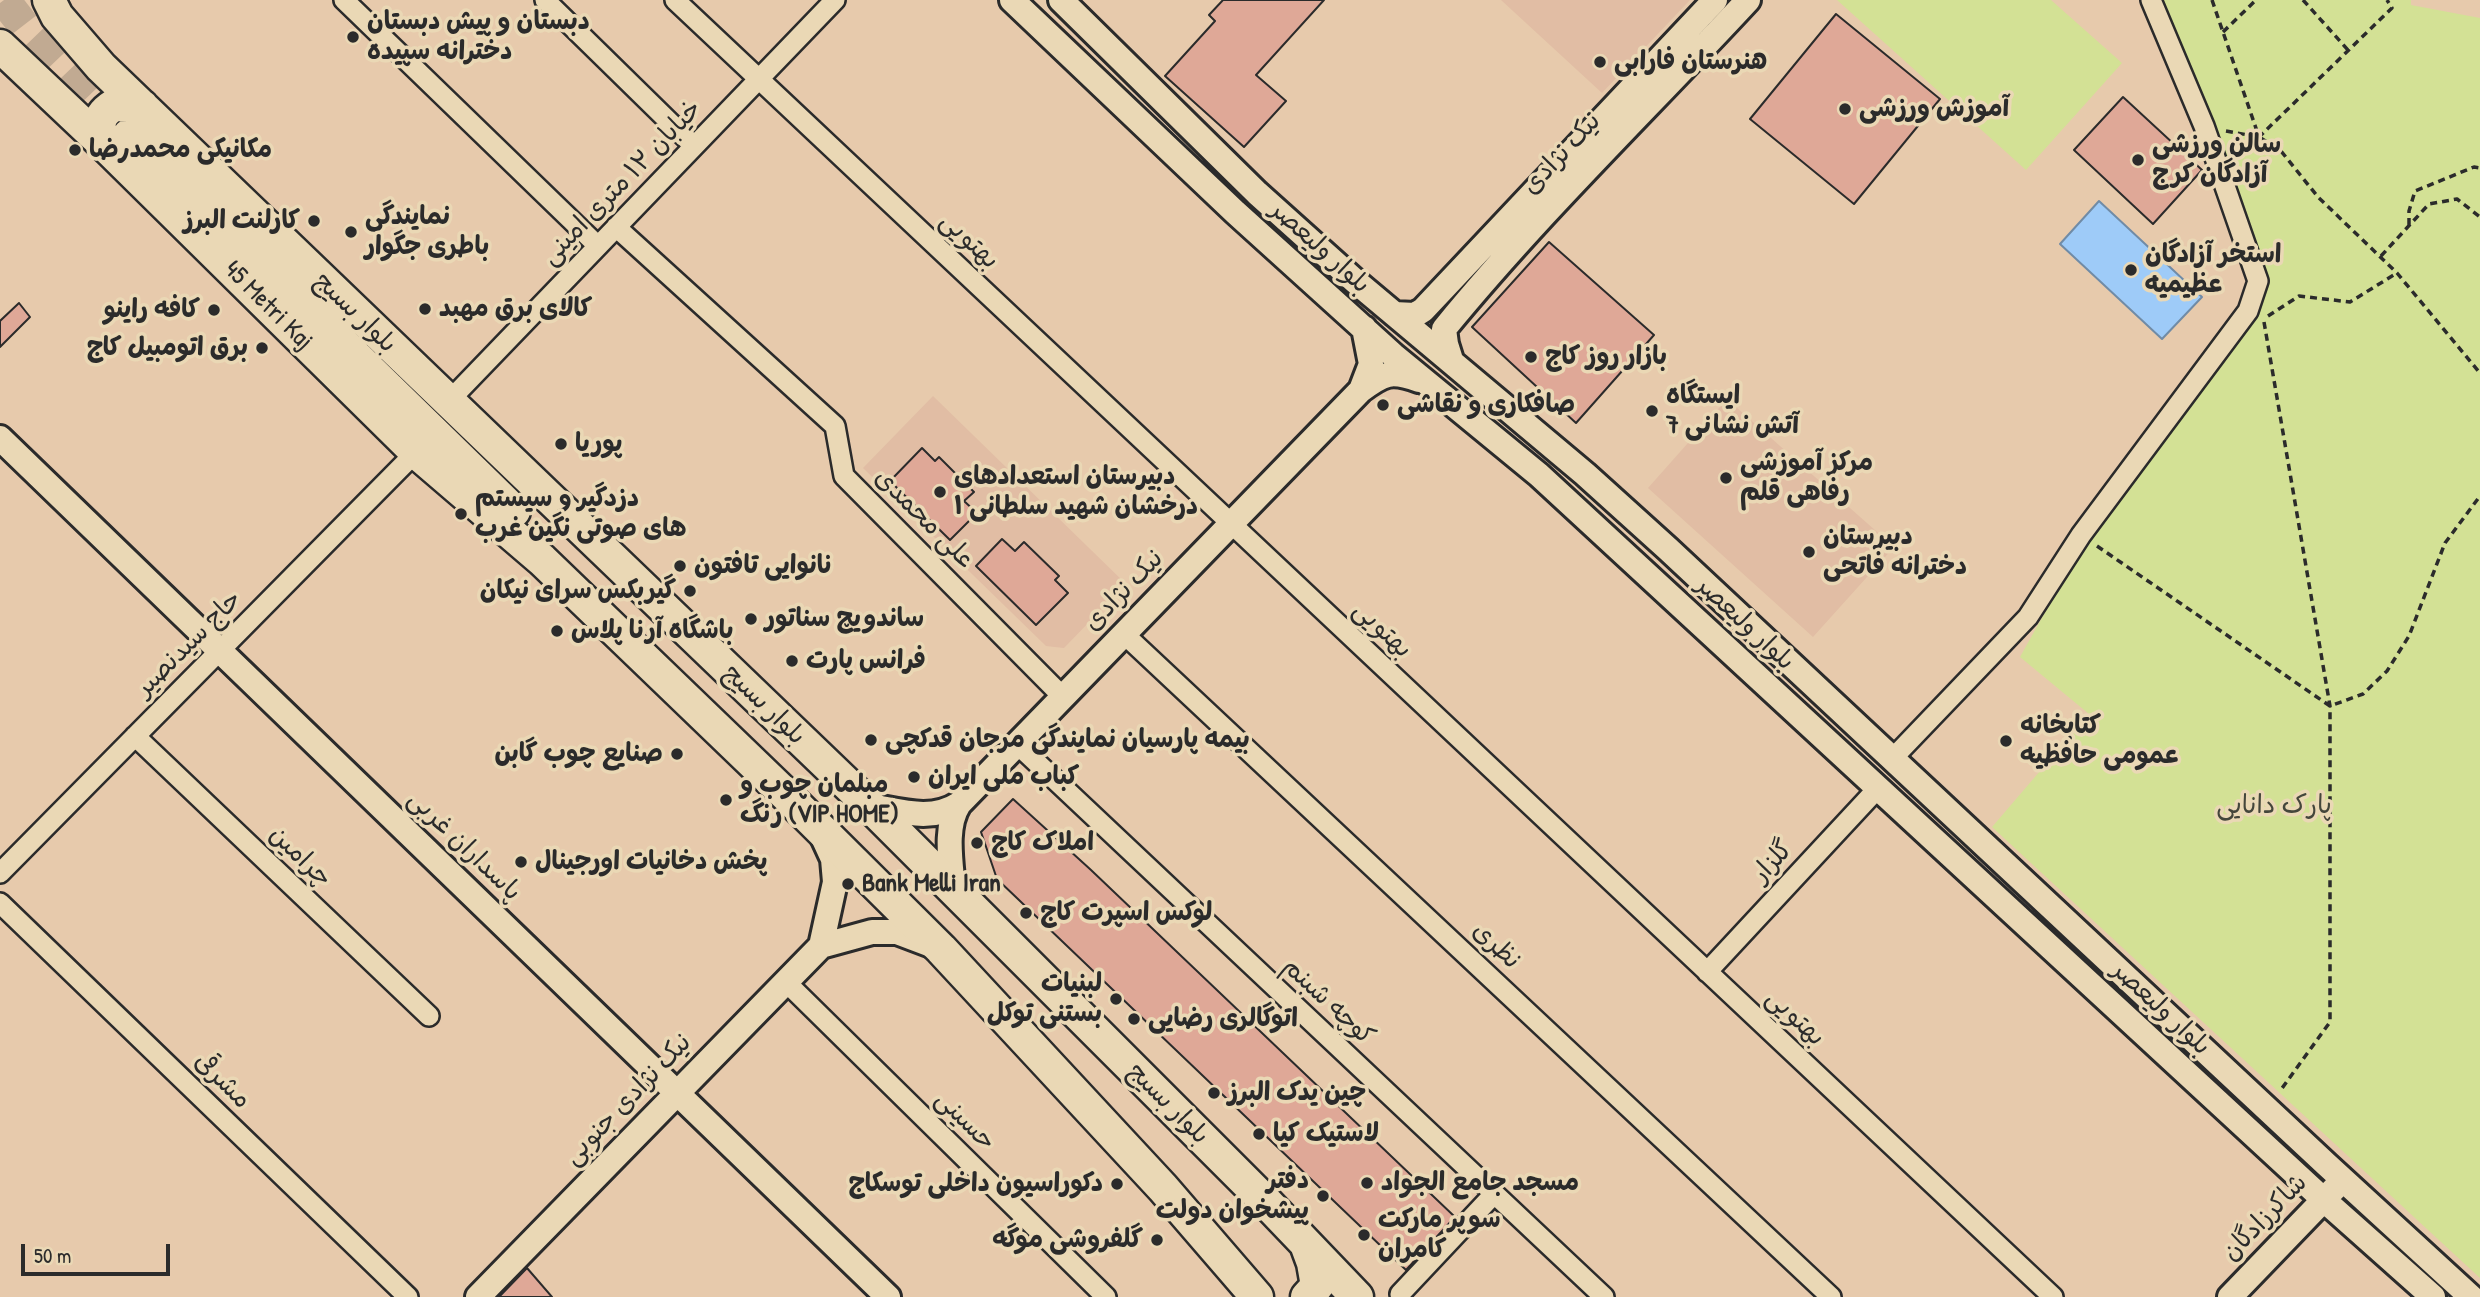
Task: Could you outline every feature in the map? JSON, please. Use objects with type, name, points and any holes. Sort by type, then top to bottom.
[{"type":"main road","name":"بلوار بسیج","points":[[49,0],[57,16],[78,43],[447,402],[870,806],[1357,1297]]},
{"type":"main road","name":"45 Metri Kaj","points":[[0,46],[120,142],[416,452],[542,560]]},
{"type":"main road","points":[[142,106],[122,103],[114,105],[103,114],[100,136],[120,142],[527,523],[542,560]]},
{"type":"main road","name":"بلوار بسیج","points":[[542,560],[818,826],[941,949],[1163,1188],[1257,1297]]},
{"type":"main road","points":[[1305,1242],[1317,1275],[1317,1286],[1307,1297]]},
{"type":"street","points":[[344,0],[598,246]]},
{"type":"street","points":[[545,0],[694,146]]},
{"type":"street","name":"بهتویی","points":[[675,0],[2053,1297]]},
{"type":"street","name":"خیابان ۱۲ متری امینی","points":[[447,402],[835,0]]},
{"type":"street","name":"بلوار ولیعصر","points":[[1012,0],[1235,212],[1364,328],[1539,475],[2433,1297]]},
{"type":"street","name":"بلوار ولیعصر","points":[[1061,0],[1257,193],[1630,515],[2470,1297]]},
{"type":"street","points":[[1893,758],[2028,617],[2081,535],[2248,311],[2258,281],[2204,126],[2151,0]]},
{"type":"street","name":"نیک نژادی","points":[[1423,310],[1507,219],[1727,5]]},
{"type":"street","name":"نیک نژادی","points":[[1444,329],[1727,5]]},
{"type":"street","points":[[1200,178],[1214,185],[1221,185],[1229,174],[1224,160]]},
{"type":"street","points":[[1235,212],[1230,197],[1233,190],[1239,187],[1257,193]]},
{"type":"street","points":[[1507,219],[1527,234]]},
{"type":"street","name":"علی محمدی","points":[[616,227],[835,426],[844,476],[1063,697]]},
{"type":"street","points":[[1394,314],[1415,315],[1423,310]]},
{"type":"street","points":[[1423,310],[1427,325],[1444,329],[1451,360]]},
{"type":"street","points":[[1361,390],[1371,364],[1364,328]]},
{"type":"street","points":[[1361,390],[1386,374],[1399,373],[1427,382]]},
{"type":"street","name":"نیک نژادی","points":[[959,804],[1361,390]]},
{"type":"street","name":"پاسداران غربی","points":[[0,438],[888,1297]]},
{"type":"street","name":"حاج سیدنصیر","points":[[0,873],[416,452]]},
{"type":"street","points":[[1609,539],[1627,546],[1636,543],[1641,535],[1640,530],[1630,515]]},
{"type":"street","points":[[1645,572],[1638,556],[1643,547],[1652,542],[1668,550]]},
{"type":"street","name":"نظری","points":[[1124,634],[1831,1297]]},
{"type":"street","name":"چرامین","points":[[135,736],[429,1016]]},
{"type":"street","name":"کوچه شبنم","points":[[1017,744],[1604,1297]]},
{"type":"street","name":"گلزار","points":[[1707,972],[1878,788]]},
{"type":"street","points":[[870,806],[931,816],[948,811],[959,804]]},
{"type":"street","points":[[953,889],[950,846],[953,812],[959,804]]},
{"type":"street","points":[[818,826],[833,859],[835,883],[821,946],[872,932],[897,932],[941,949]]},
{"type":"street","name":"مشرقی","points":[[0,903],[408,1297]]},
{"type":"street","name":"نیک نژادی جنوبی","points":[[478,1297],[821,946]]},
{"type":"street","name":"حسینی","points":[[786,982],[1106,1297]]},
{"type":"street","name":"شاکرزادگان","points":[[2230,1297],[2325,1200],[2342,1179]]},
{"type":"street","points":[[1400,1294],[1494,1194]]},
{"type":"path","points":[[2212,0],[2259,137]]},
{"type":"path","points":[[2222,32],[2256,0]]},
{"type":"path","points":[[2303,0],[2348,50]]},
{"type":"path","points":[[2259,137],[2392,8],[2387,0]]},
{"type":"path","points":[[2204,126],[2259,137],[2281,151],[2318,197],[2398,273],[2480,373]]},
{"type":"path","points":[[2409,227],[2409,211],[2415,191],[2480,167]]},
{"type":"path","points":[[2381,256],[2429,204],[2457,199],[2480,217]]},
{"type":"path","points":[[2267,1110],[2330,1022],[2330,706],[2263,320],[2299,296],[2350,302],[2398,273]]},
{"type":"path","points":[[2330,706],[2363,694],[2387,671],[2409,636],[2445,543],[2480,496]]},
{"type":"path","points":[[2081,535],[2330,706]]},
{"type":"shaded area","name":"هنرستان فارابی","points":[[1501,0],[1690,0],[1602,93]]},
{"type":"shaded area","points":[[933,396],[1126,584],[1064,648],[1046,646],[863,468]]},
{"type":"shaded area","points":[[1727,399],[1894,547],[1813,637],[1648,488]]},
{"type":"green space","points":[[1837,0],[2051,0],[2122,63],[2026,170]]},
{"type":"green space","name":"پارک دانایی","points":[[2163,0],[2411,0],[2411,5],[2480,18],[2480,1278],[1992,827],[2089,714],[2020,657],[2088,535],[2242,329],[2257,250]]},
{"type":"water","name":"استخر آزادگان عظیمیه","points":[[2099,201],[2202,297],[2162,339],[2060,244]]},
{"type":"building","points":[[1223,0],[1324,0],[1256,75],[1286,101],[1244,147],[1165,76],[1215,21],[1209,15]]},
{"type":"building","name":"آموزش ورزشی","points":[[1836,14],[1940,99],[1854,204],[1750,119]]},
{"type":"building","name":"سالن ورزشی آزادگان کرج","points":[[2123,97],[2202,170],[2153,224],[2074,150]]},
{"type":"building","points":[[1549,242],[1654,335],[1576,423],[1472,327]]},
{"type":"building","points":[[19,303],[30,317],[0,347],[0,321]]},
{"type":"building","points":[[922,448],[935,461],[939,457],[974,492],[964,501],[977,513],[950,540],[890,481]]},
{"type":"building","points":[[1002,539],[1015,551],[1024,542],[1059,576],[1055,580],[1068,593],[1036,625],[976,566]]},
{"type":"building","points":[[1013,799],[1455,1217],[1406,1270],[997,879],[981,832]]},
{"type":"building","points":[[527,1268],[552,1297],[499,1297]]},
{"type":"tunnel","points":[[4,0],[25,27],[129,135]]},
{"type":"place","name":"دبستان و پیش دبستان دخترانه سپیده","points":[[353,37]]},
{"type":"place","name":"هنرستان فارابی","points":[[1600,62]]},
{"type":"place","name":"آموزش ورزشی","points":[[1845,109]]},
{"type":"place","name":"مکانیکی محمدرضا","points":[[75,150]]},
{"type":"place","name":"سالن ورزشی آزادگان کرج","points":[[2138,160]]},
{"type":"place","name":"کارلنت البرز","points":[[314,221]]},
{"type":"place","name":"نمایندگی باطری جگوار","points":[[351,232]]},
{"type":"place","name":"استخر آزادگان عظیمیه","points":[[2131,270]]},
{"type":"place","name":"کالای برق مهبد","points":[[425,309]]},
{"type":"place","name":"کافه راینو","points":[[214,310]]},
{"type":"place","name":"برق اتومبیل کاج","points":[[262,348]]},
{"type":"place","name":"بازار روز کاج","points":[[1531,357]]},
{"type":"place","name":"صافکاری و نقاشی","points":[[1383,405]]},
{"type":"place","name":"ایستگاه آتش نشانی 7","points":[[1652,411]]},
{"type":"place","name":"پوریا","points":[[561,444]]},
{"type":"place","name":"مرکز آموزشی رفاهی قلم","points":[[1726,478]]},
{"type":"place","name":"دبیرستان استعدادهای درخشان شهید سلطانی ۱","points":[[940,492]]},
{"type":"place","name":"دزدگیر و سیستم های صوتی نگین غرب","points":[[461,514]]},
{"type":"place","name":"دبیرستان دخترانه فاتحی","points":[[1809,552]]},
{"type":"place","name":"نانوایی تافتون","points":[[680,566]]},
{"type":"place","name":"گیربکس سرای نیکان","points":[[690,591]]},
{"type":"place","name":"ساندویچ سناتور","points":[[751,619]]},
{"type":"place","name":"باشگاه آرنا پلاس","points":[[557,631]]},
{"type":"place","name":"فرانس پارت","points":[[792,661]]},
{"type":"place","name":"بیمه پارسیان نمایندگی مرجان قدکچی","points":[[871,740]]},
{"type":"place","name":"کتابخانه عمومی حافظیه","points":[[2006,741]]},
{"type":"place","name":"صنایع چوب گابن","points":[[677,754]]},
{"type":"place","name":"کباب ملی ایران","points":[[914,777]]},
{"type":"place","name":"مبلمان چوب و رنگ (VIP HOME)","points":[[726,800]]},
{"type":"place","name":"املاک کاج","points":[[977,843]]},
{"type":"place","name":"پخش دخانیات اورجینال","points":[[521,862]]},
{"type":"place","name":"Bank Melli Iran","points":[[848,884]]},
{"type":"place","name":"لوکس اسپرت کاج","points":[[1026,913]]},
{"type":"place","name":"لبنیات بستنی توکل","points":[[1116,999]]},
{"type":"place","name":"اتوگالری رضایی","points":[[1134,1019]]},
{"type":"place","name":"چین یدک البرز","points":[[1214,1093]]},
{"type":"place","name":"لاستیک کیا","points":[[1259,1134]]},
{"type":"place","name":"مسجد جامع الجواد","points":[[1367,1183]]},
{"type":"place","name":"دکوراسیون داخلی توسکاج","points":[[1117,1184]]},
{"type":"place","name":"دفتر پیشخوان دولت","points":[[1323,1196]]},
{"type":"place","name":"سوپر مارکت کامران","points":[[1364,1235]]},
{"type":"place","name":"گلفروشی موگه","points":[[1157,1240]]}]
